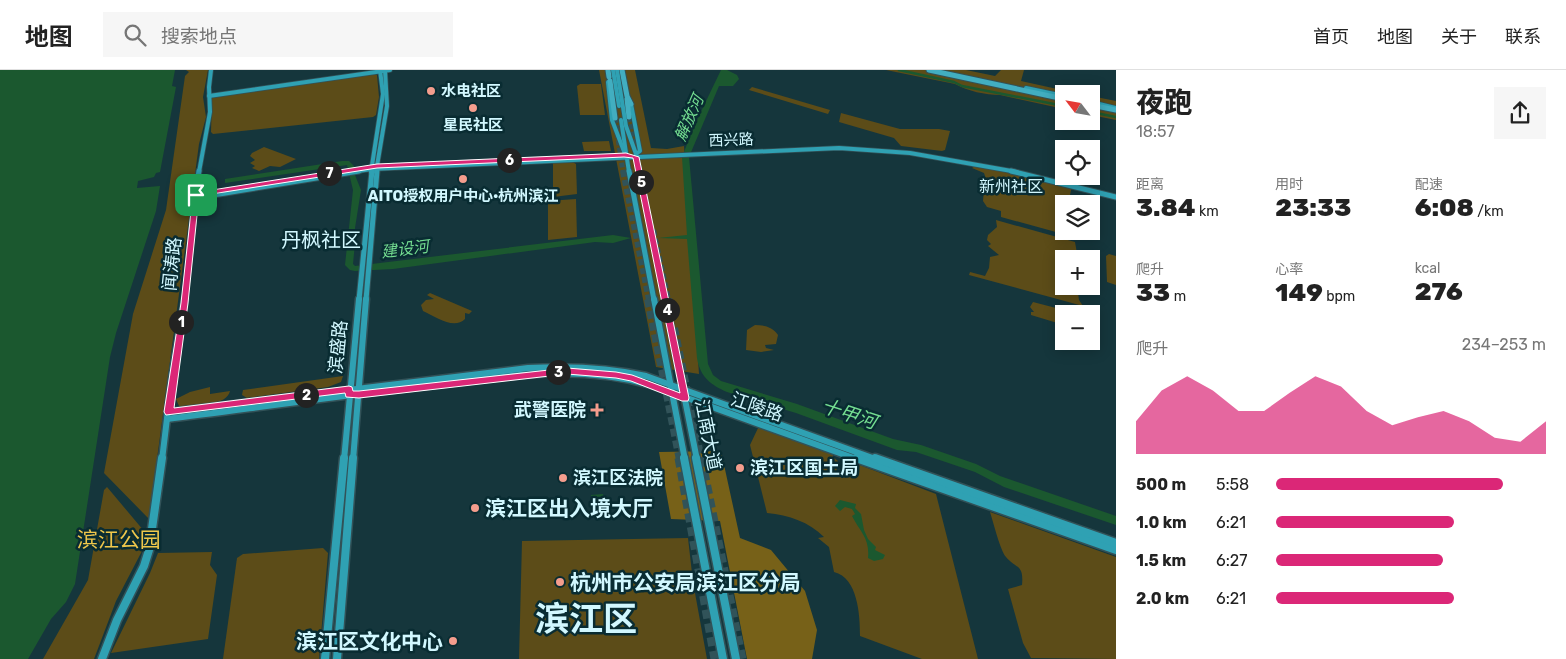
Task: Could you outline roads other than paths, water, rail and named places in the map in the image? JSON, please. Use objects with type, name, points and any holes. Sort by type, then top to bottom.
[{"type":"highway","points":[[608,70],[609,80],[629,105]]},
{"type":"highway","points":[[617,70],[629,105],[629,117]]},
{"type":"highway","points":[[929,70],[1055,96]]},
{"type":"highway","points":[[935,70],[1055,96]]},
{"type":"highway","points":[[608,94],[616,89]]},
{"type":"highway","points":[[616,89],[614,94],[616,117]]},
{"type":"highway","points":[[1100,106],[1116,110]]},
{"type":"main road","name":"闻涛路","points":[[102,659],[117,620],[144,566],[149,550],[184,303],[195,196],[210,112],[211,70]]},
{"type":"main road","points":[[209,94],[364,70]]},
{"type":"main road","name":"滨盛路","points":[[325,659],[349,392],[383,94],[383,70]]},
{"type":"main road","points":[[209,94],[390,70]]},
{"type":"main road","name":"江南大道","points":[[617,70],[616,89],[626,156],[723,659]]},
{"type":"main road","points":[[923,70],[1055,96]]},
{"type":"main road","points":[[940,70],[1055,96]]},
{"type":"main road","points":[[609,80],[608,94],[612,120],[626,156]]},
{"type":"main road","name":"江南大道","points":[[616,89],[636,155],[736,659]]},
{"type":"main road","points":[[629,105],[640,151],[636,155]]},
{"type":"main road","name":"西兴路","points":[[195,196],[374,168],[838,145],[910,150],[993,163],[1116,195]]},
{"type":"main road","name":"滨盛路","points":[[337,659],[370,272],[374,168]]},
{"type":"main road","name":"江陵路","points":[[359,392],[528,368],[563,365],[615,370],[669,383],[684,395],[1116,550]]},
{"type":"main road","name":"江陵路","points":[[168,415],[349,392],[567,371],[616,375],[649,383],[1116,543]]},
{"type":"main road","name":"闻涛路","points":[[98,659],[116,614],[149,550]]},
{"type":"waterway","points":[[899,70],[954,82],[962,86],[1055,104]]},
{"type":"waterway","points":[[1100,114],[1116,117]]},
{"type":"tunnel","points":[[629,117],[639,160]]},
{"type":"tunnel","points":[[615,118],[623,172]]},
{"type":"tunnel","points":[[623,171],[649,300]]},
{"type":"tunnel","points":[[653,230],[668,300]]},
{"type":"tunnel","points":[[648,299],[680,460]]},
{"type":"tunnel","points":[[668,299],[670,307]]},
{"type":"tunnel","points":[[674,328],[701,460]]},
{"type":"tunnel","points":[[679,458],[715,659]]},
{"type":"tunnel","points":[[701,458],[742,659]]},
{"type":"place","name":"水电社区","points":[[431,91]]},
{"type":"place","name":"星民社区","points":[[473,108]]},
{"type":"place","name":"AITO授权用户中心·杭州滨江","points":[[463,179]]},
{"type":"place","name":"武警医院","points":[[597,410]]},
{"type":"place","name":"滨江区国土局","points":[[740,468]]},
{"type":"place","name":"滨江区法院","points":[[563,478]]},
{"type":"place","name":"滨江区出入境大厅","points":[[475,508]]},
{"type":"place","name":"杭州市公安局滨江区分局","points":[[560,582]]},
{"type":"place","name":"滨江区文化中心","points":[[453,641]]},
{"type":"district","name":"新州社区","points":[[1011,186]]},
{"type":"district","name":"丹枫社区","points":[[321,240]]},
{"type":"district","name":"滨江区","points":[[586,619]]},
{"type":"water label","name":"解放河","points":[[689,118]]},
{"type":"water label","name":"建设河","points":[[405,249]]},
{"type":"water label","name":"十甲河","points":[[849,414]]},
{"type":"park label","name":"滨江公园","points":[[119,539]]}]
